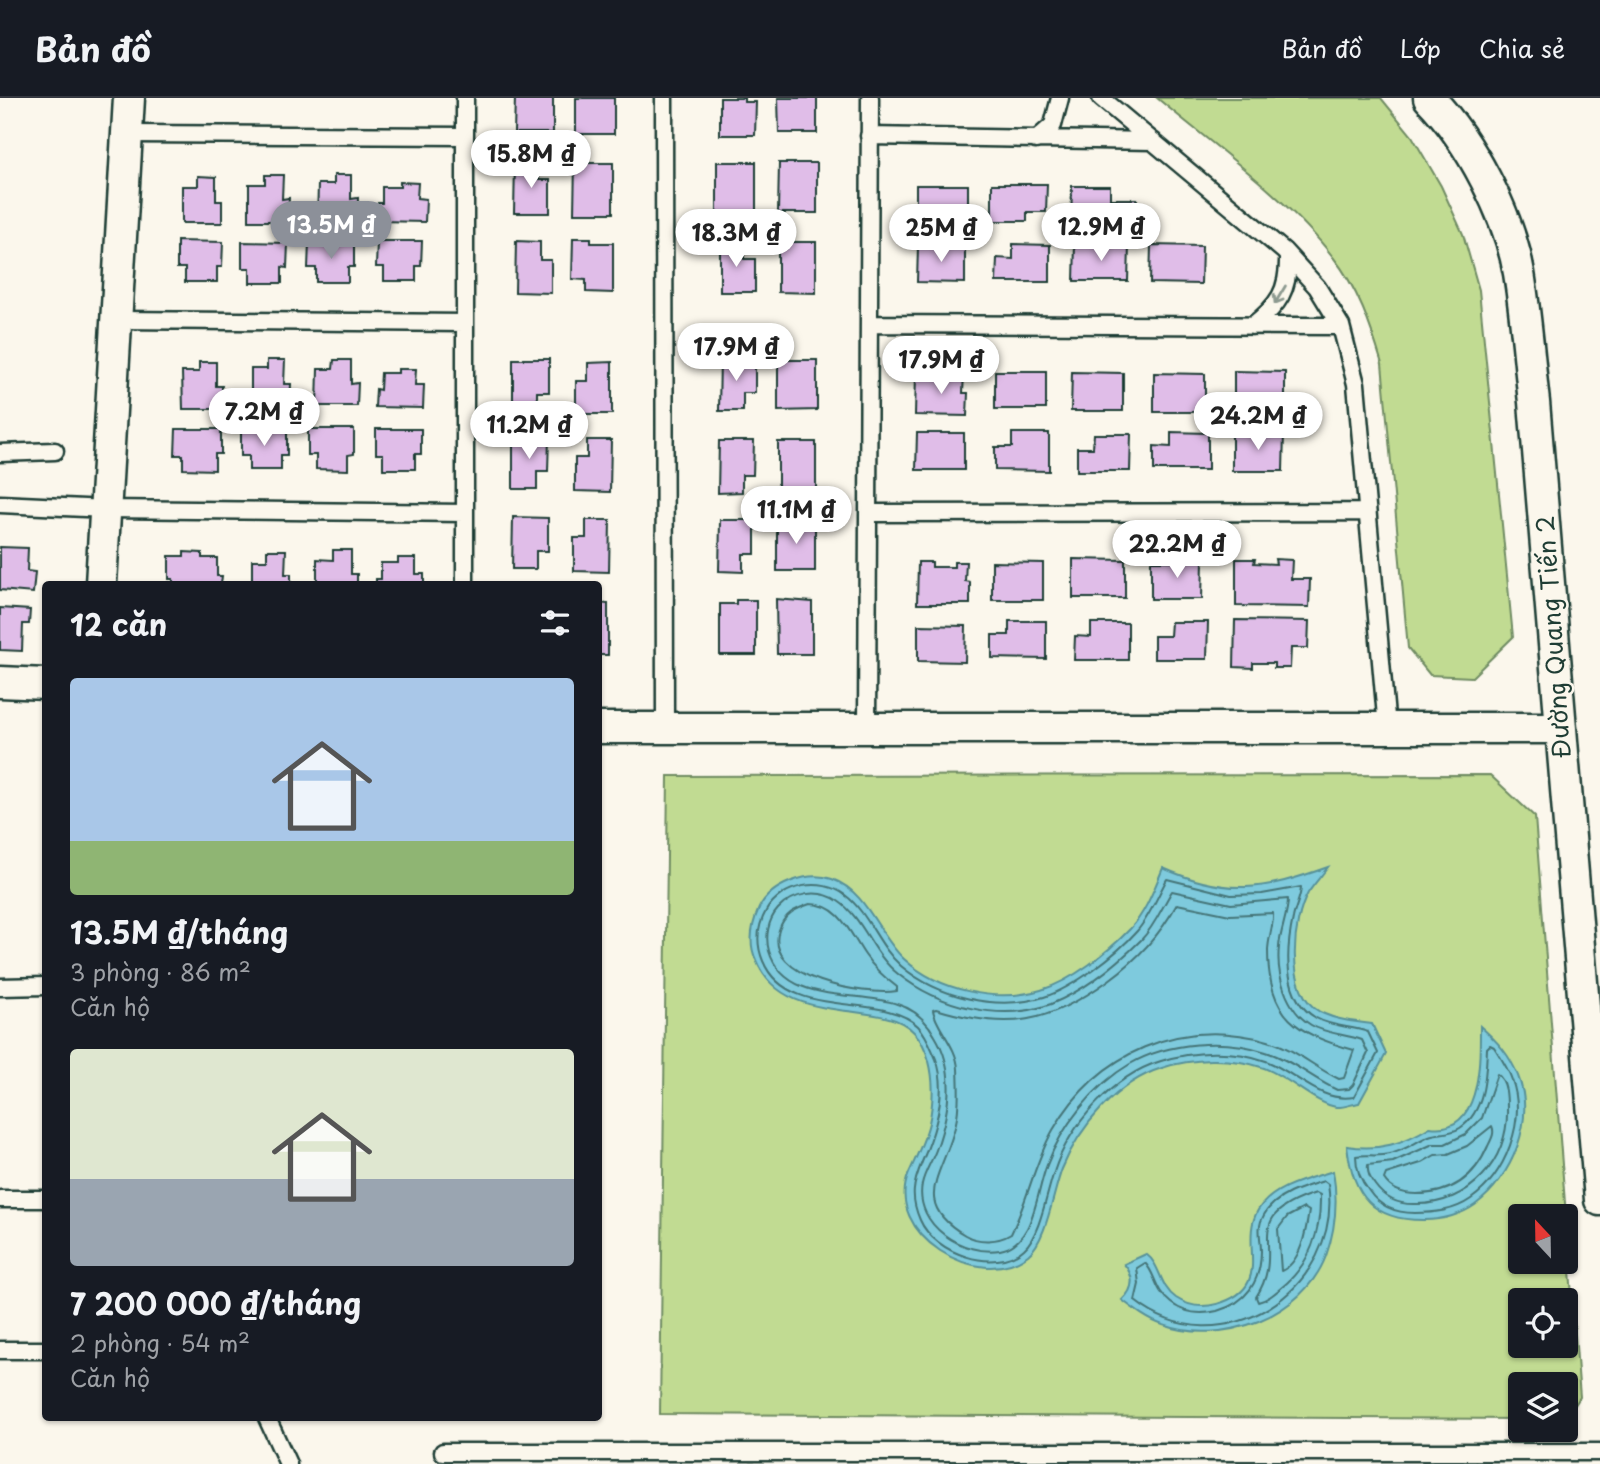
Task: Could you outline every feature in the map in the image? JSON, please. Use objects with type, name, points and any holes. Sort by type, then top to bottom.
[{"type":"street","points":[[101,581],[129,98]]},
{"type":"street","name":"Đường Quang Tiến 2","points":[[1429,98],[1439,108],[1478,167],[1503,219],[1519,271],[1534,402],[1600,1200]]},
{"type":"street","points":[[0,682],[42,684]]},
{"type":"street","points":[[602,729],[1559,728]]},
{"type":"lane","points":[[465,98],[466,581]]},
{"type":"lane","points":[[664,98],[665,729]]},
{"type":"lane","points":[[867,728],[870,98]]},
{"type":"lane","points":[[1036,140],[1053,125],[1060,98]]},
{"type":"lane","points":[[1101,98],[1288,256],[1317,287],[1341,326],[1356,384],[1387,728]]},
{"type":"lane","points":[[128,134],[465,136]]},
{"type":"lane","points":[[869,136],[1153,141]]},
{"type":"lane","points":[[1252,326],[1268,314],[1281,296],[1289,279],[1288,256]]},
{"type":"lane","points":[[117,320],[465,323]]},
{"type":"lane","points":[[869,324],[1341,326]]},
{"type":"lane","points":[[0,453],[55,451]]},
{"type":"lane","points":[[0,504],[106,509],[466,513]]},
{"type":"lane","points":[[868,513],[1366,512]]},
{"type":"lane","points":[[0,987],[42,986]]},
{"type":"lane","points":[[0,1199],[42,1199]]},
{"type":"lane","points":[[0,1350],[42,1350]]},
{"type":"lane","points":[[268,1421],[288,1464]]},
{"type":"lane","points":[[443,1452],[1600,1452]]},
{"type":"green space","points":[[1157,98],[1381,98],[1412,136],[1441,186],[1463,234],[1479,290],[1513,637],[1472,677],[1430,675],[1408,648],[1382,364],[1368,322],[1350,282],[1315,235],[1273,193]]},
{"type":"green space","points":[[1490,775],[1535,817],[1565,1204],[1508,1204],[1508,1274],[1570,1274],[1571,1288],[1508,1288],[1508,1358],[1577,1358],[1580,1397],[1578,1400],[1578,1372],[1508,1372],[1508,1419],[660,1414],[668,776]]},
{"type":"water","points":[[1328,867],[1308,893],[1302,906],[1296,938],[1297,973],[1301,989],[1309,1002],[1320,1012],[1339,1019],[1372,1024],[1386,1054],[1359,1103],[1338,1107],[1328,1105],[1270,1071],[1237,1062],[1186,1062],[1145,1075],[1115,1095],[1078,1137],[1062,1169],[1049,1215],[1035,1248],[1028,1255],[1007,1265],[985,1267],[962,1262],[940,1251],[922,1235],[910,1216],[905,1195],[909,1173],[927,1129],[932,1093],[929,1061],[924,1046],[915,1034],[904,1024],[889,1018],[813,1005],[779,991],[766,978],[752,947],[754,921],[759,908],[772,892],[801,878],[822,877],[844,885],[855,894],[895,949],[918,970],[951,986],[969,991],[1024,994],[1065,980],[1111,947],[1141,915],[1163,868],[1207,883],[1246,887],[1284,881]]},
{"type":"water","points":[[1480,1026],[1507,1055],[1515,1068],[1523,1093],[1522,1129],[1510,1164],[1488,1194],[1470,1209],[1458,1214],[1431,1220],[1407,1219],[1379,1210],[1369,1202],[1354,1179],[1347,1146],[1370,1148],[1390,1145],[1430,1127],[1447,1126],[1460,1119],[1469,1108],[1478,1075]]},
{"type":"water","points":[[1333,1171],[1335,1214],[1326,1256],[1315,1277],[1299,1295],[1280,1310],[1258,1321],[1234,1328],[1210,1332],[1186,1331],[1152,1320],[1122,1300],[1132,1283],[1124,1264],[1146,1254],[1155,1264],[1166,1288],[1181,1301],[1195,1306],[1206,1306],[1235,1296],[1245,1287],[1251,1276],[1251,1237],[1258,1210],[1282,1189]]},
{"type":"building","points":[[515,98],[553,98],[553,133],[514,133]]},
{"type":"building","points":[[576,98],[614,98],[614,134],[576,134]]},
{"type":"building","points":[[720,98],[744,98],[744,102],[756,102],[755,135],[720,135]]},
{"type":"building","points":[[778,98],[817,98],[817,133],[779,133]]},
{"type":"building","points":[[515,162],[539,162],[539,180],[550,180],[550,213],[514,213]]},
{"type":"building","points":[[717,162],[756,162],[756,212],[717,212]]},
{"type":"building","points":[[575,163],[613,163],[613,213],[574,213]]},
{"type":"building","points":[[779,163],[817,163],[817,213],[778,213]]},
{"type":"building","points":[[265,175],[283,175],[282,199],[289,198],[288,221],[249,221],[249,184],[265,184]]},
{"type":"building","points":[[334,175],[351,175],[351,199],[358,198],[357,221],[317,221],[318,184],[334,184]]},
{"type":"building","points":[[198,176],[216,177],[216,201],[222,201],[222,223],[182,223],[182,186],[198,186]]},
{"type":"building","points":[[400,182],[418,183],[417,198],[426,199],[425,222],[377,221],[378,203],[382,203],[382,187],[400,187]]},
{"type":"building","points":[[992,184],[1047,184],[1046,212],[1027,212],[1027,221],[992,221]]},
{"type":"building","points":[[916,185],[968,185],[968,223],[916,222]]},
{"type":"building","points":[[1072,186],[1110,186],[1110,199],[1137,199],[1137,224],[1071,224]]},
{"type":"building","points":[[573,238],[591,238],[591,243],[613,243],[613,293],[586,292],[586,280],[572,279]]},
{"type":"building","points":[[177,241],[223,242],[222,267],[217,267],[217,282],[185,282],[185,268],[177,268]]},
{"type":"building","points":[[377,241],[422,241],[421,266],[416,266],[416,281],[384,281],[384,267],[376,267]]},
{"type":"building","points":[[516,241],[540,242],[540,260],[551,260],[551,293],[515,292]]},
{"type":"building","points":[[720,241],[744,241],[744,259],[755,259],[755,292],[720,292]]},
{"type":"building","points":[[242,242],[288,243],[287,268],[282,267],[282,283],[250,283],[250,268],[242,268]]},
{"type":"building","points":[[309,242],[354,242],[354,267],[348,267],[348,282],[316,282],[316,268],[308,268]]},
{"type":"building","points":[[778,242],[816,242],[816,293],[778,292]]},
{"type":"building","points":[[1013,244],[1050,245],[1050,282],[996,282],[997,258],[1013,259]]},
{"type":"building","points":[[1075,244],[1129,245],[1128,281],[1074,281]]},
{"type":"building","points":[[1151,245],[1202,246],[1201,284],[1150,283]]},
{"type":"building","points":[[918,246],[965,246],[965,283],[917,282]]},
{"type":"building","points":[[513,359],[549,359],[549,392],[537,392],[537,410],[513,410]]},
{"type":"building","points":[[267,360],[285,360],[284,384],[291,384],[290,406],[251,406],[251,369],[267,369]]},
{"type":"building","points":[[334,360],[351,360],[351,384],[358,383],[357,406],[317,406],[318,369],[333,369]]},
{"type":"building","points":[[720,360],[755,360],[755,393],[743,393],[743,411],[719,411]]},
{"type":"building","points":[[778,360],[817,360],[817,410],[778,411]]},
{"type":"building","points":[[199,362],[216,362],[216,386],[222,386],[222,409],[183,409],[182,372],[199,372]]},
{"type":"building","points":[[612,362],[612,414],[576,414],[576,381],[588,381],[588,363]]},
{"type":"building","points":[[398,369],[416,369],[415,385],[424,385],[423,408],[375,407],[376,389],[380,390],[381,373],[398,373]]},
{"type":"building","points":[[995,371],[1046,371],[1046,409],[995,409]]},
{"type":"building","points":[[1234,371],[1285,372],[1285,410],[1234,410]]},
{"type":"building","points":[[1072,372],[1123,373],[1123,411],[1071,411]]},
{"type":"building","points":[[916,373],[931,374],[930,378],[952,378],[952,374],[964,374],[963,393],[968,393],[967,416],[915,415]]},
{"type":"building","points":[[1154,373],[1205,374],[1205,412],[1154,412]]},
{"type":"building","points":[[176,429],[221,429],[221,454],[215,454],[215,470],[183,469],[183,455],[175,455]]},
{"type":"building","points":[[308,429],[354,429],[354,454],[348,455],[348,470],[316,469],[316,455],[308,455]]},
{"type":"building","points":[[376,429],[421,429],[421,454],[415,454],[415,469],[383,469],[383,454],[376,454]]},
{"type":"building","points":[[241,430],[287,430],[287,455],[281,455],[281,470],[249,470],[249,456],[241,456]]},
{"type":"building","points":[[1171,432],[1208,433],[1208,470],[1154,470],[1154,446],[1171,447]]},
{"type":"building","points":[[917,433],[964,433],[964,470],[916,470]]},
{"type":"building","points":[[1012,433],[1049,433],[1049,471],[995,470],[995,447],[1012,447]]},
{"type":"building","points":[[1232,433],[1284,433],[1283,471],[1232,471]]},
{"type":"building","points":[[1094,434],[1131,434],[1130,471],[1077,471],[1077,448],[1093,448]]},
{"type":"building","points":[[513,437],[549,437],[548,471],[537,471],[537,489],[513,489]]},
{"type":"building","points":[[587,440],[611,440],[610,492],[575,491],[575,458],[587,458]]},
{"type":"building","points":[[719,441],[754,441],[753,475],[742,475],[742,492],[718,493]]},
{"type":"building","points":[[778,442],[816,442],[816,492],[778,492]]},
{"type":"building","points":[[513,517],[548,518],[548,551],[536,551],[536,569],[512,569]]},
{"type":"building","points":[[586,520],[610,520],[609,572],[574,571],[574,538],[586,538]]},
{"type":"building","points":[[720,520],[755,520],[755,554],[743,554],[743,572],[719,571]]},
{"type":"building","points":[[777,520],[815,521],[815,571],[777,571]]},
{"type":"building","points":[[0,547],[28,548],[27,571],[35,572],[33,593],[0,590]]},
{"type":"building","points":[[267,550],[286,550],[285,574],[291,574],[291,581],[252,581],[252,560],[267,560]]},
{"type":"building","points":[[333,550],[351,550],[351,574],[357,574],[357,581],[317,581],[317,559],[333,560]]},
{"type":"building","points":[[184,552],[202,553],[202,558],[217,558],[217,576],[222,576],[221,581],[169,579],[169,556],[184,556]]},
{"type":"building","points":[[398,558],[416,558],[416,574],[424,574],[424,581],[376,581],[381,579],[381,563],[398,563]]},
{"type":"building","points":[[1073,559],[1125,560],[1125,598],[1073,598]]},
{"type":"building","points":[[1236,559],[1255,559],[1254,563],[1276,564],[1275,559],[1292,560],[1291,579],[1310,579],[1309,607],[1236,606]]},
{"type":"building","points":[[1151,561],[1203,561],[1202,599],[1151,599]]},
{"type":"building","points":[[918,562],[932,562],[932,567],[954,567],[954,562],[966,562],[965,581],[970,582],[970,604],[917,604]]},
{"type":"building","points":[[992,562],[1043,563],[1043,600],[992,600]]},
{"type":"building","points":[[776,599],[812,602],[812,654],[777,654]]},
{"type":"building","points":[[736,600],[756,600],[756,655],[720,655],[720,604],[736,604]]},
{"type":"building","points":[[602,603],[608,604],[608,655],[602,655]]},
{"type":"building","points":[[0,608],[30,610],[29,624],[23,624],[22,651],[0,650]]},
{"type":"building","points":[[1235,620],[1309,621],[1308,648],[1291,648],[1290,668],[1274,668],[1274,663],[1253,663],[1253,668],[1234,667]]},
{"type":"building","points":[[1009,621],[1046,621],[1046,659],[992,658],[992,635],[1009,635]]},
{"type":"building","points":[[1171,622],[1208,622],[1207,659],[1154,659],[1154,636],[1170,636]]},
{"type":"building","points":[[1091,623],[1128,623],[1128,660],[1074,660],[1075,636],[1091,637]]},
{"type":"building","points":[[918,625],[966,626],[965,662],[918,661]]}]
